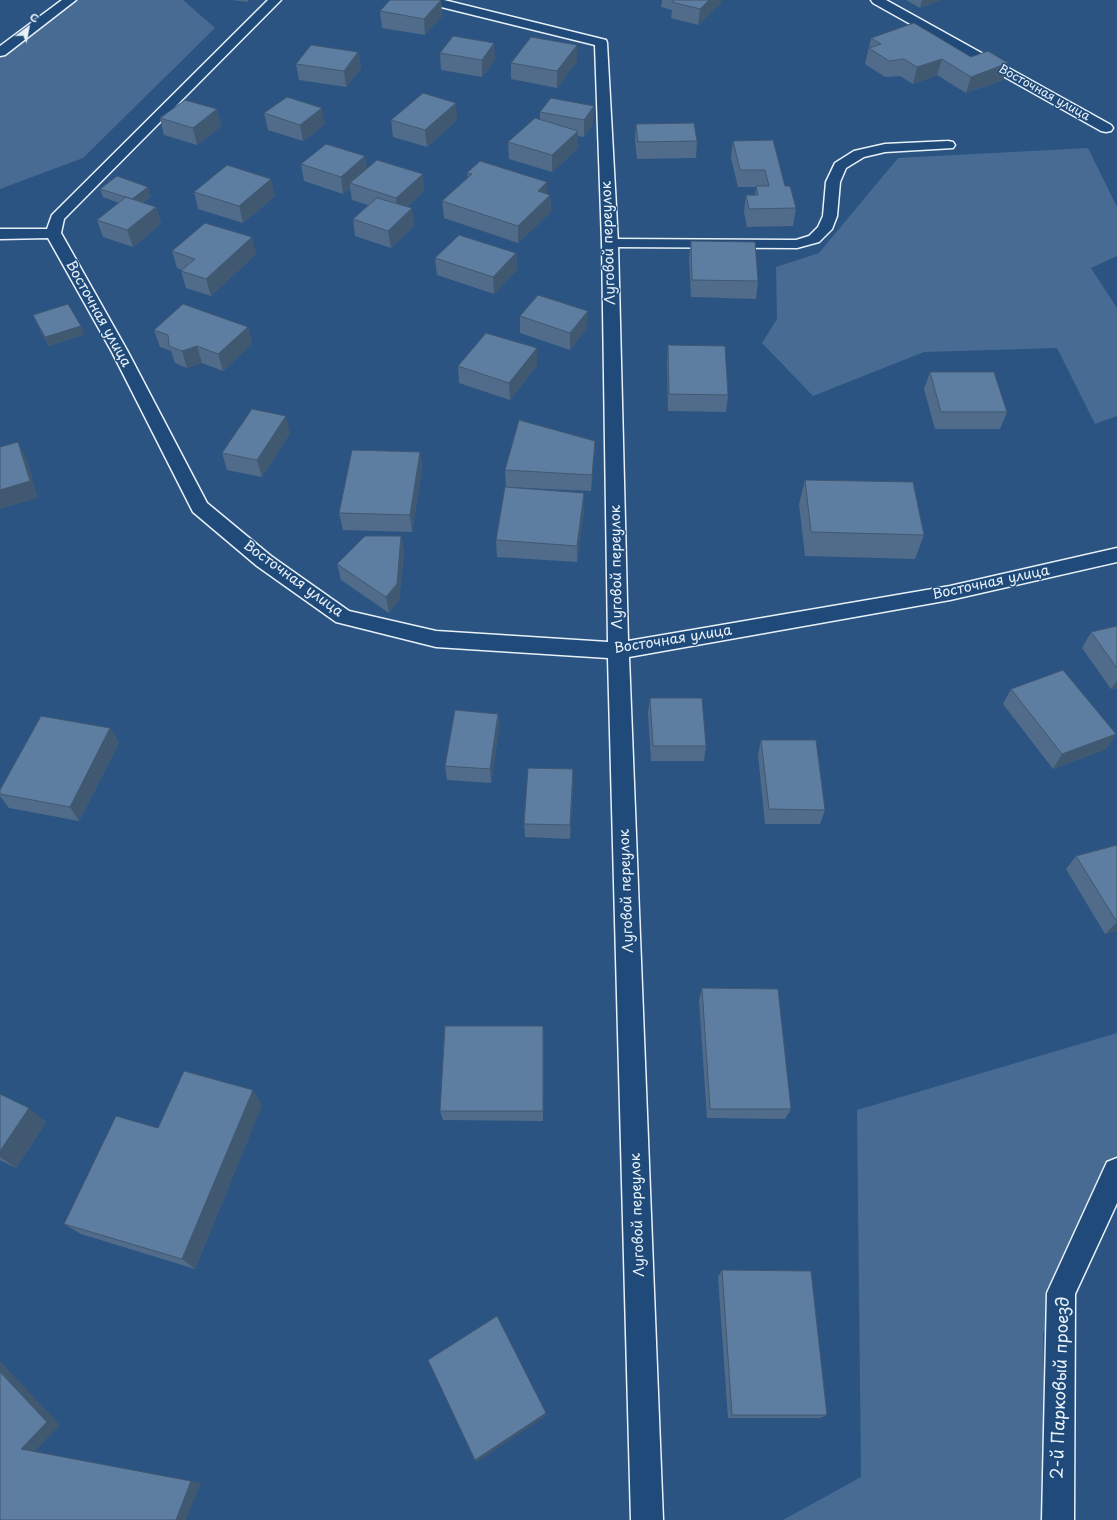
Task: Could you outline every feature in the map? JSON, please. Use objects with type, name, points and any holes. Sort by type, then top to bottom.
[{"type":"street","points":[[0,52],[70,0]]},
{"type":"street","points":[[0,234],[53,234],[57,218],[275,0]]},
{"type":"street","name":"Луговой переулок","points":[[429,0],[601,43],[610,243],[618,651],[644,1389],[647,1520]]},
{"type":"street","name":"Восточная улица","points":[[877,0],[1106,128]]},
{"type":"street","name":"Восточная улица","points":[[53,234],[120,352],[200,507],[264,561],[343,617],[436,639],[618,651],[950,593],[1117,555]]},
{"type":"street","name":"2-й Парковый проезд","points":[[1058,1520],[1061,1294],[1117,1172]]},
{"type":"lane","points":[[610,243],[797,244],[814,239],[825,229],[830,216],[833,182],[840,166],[859,154],[885,148],[948,145]]},
{"type":"shaded area","points":[[60,0],[183,0],[215,28],[83,158],[0,189],[0,51]]},
{"type":"shaded area","points":[[1088,148],[1117,207],[1117,256],[1091,268],[1117,308],[1117,416],[1095,424],[1057,348],[924,352],[813,396],[762,343],[777,319],[776,267],[819,253],[898,158]]},
{"type":"shaded area","points":[[1117,1033],[1117,1172],[1043,1334],[1046,1520],[783,1520],[861,1477],[857,1110]]},
{"type":"building","points":[[390,0],[441,0],[424,19],[380,11]]},
{"type":"building","points":[[674,0],[709,0],[700,9],[672,2]]},
{"type":"building","points":[[914,23],[971,57],[988,51],[1008,63],[971,77],[942,59],[917,67],[904,59],[889,61],[869,48],[881,44],[871,38]]},
{"type":"building","points":[[453,36],[494,43],[482,60],[440,53]]},
{"type":"building","points":[[531,37],[577,45],[557,71],[511,63]]},
{"type":"building","points":[[311,45],[358,52],[344,71],[296,64]]},
{"type":"building","points":[[423,93],[456,103],[425,130],[391,120]]},
{"type":"building","points":[[287,97],[322,108],[300,125],[264,113]]},
{"type":"building","points":[[551,98],[594,106],[584,120],[540,112]]},
{"type":"building","points":[[185,100],[217,109],[193,128],[160,118]]},
{"type":"building","points":[[535,118],[578,131],[552,155],[508,142]]},
{"type":"building","points":[[694,123],[697,141],[638,142],[636,124]]},
{"type":"building","points":[[773,140],[785,186],[790,186],[796,208],[749,209],[746,195],[758,195],[756,186],[769,186],[765,170],[740,170],[733,141]]},
{"type":"building","points":[[326,144],[365,156],[341,177],[301,164]]},
{"type":"building","points":[[377,160],[423,174],[396,198],[350,183]]},
{"type":"building","points":[[480,161],[547,182],[538,191],[550,195],[518,226],[442,201],[472,174],[467,173]]},
{"type":"building","points":[[227,165],[271,179],[239,206],[194,192]]},
{"type":"building","points":[[117,176],[148,187],[132,199],[100,189]]},
{"type":"building","points":[[126,197],[156,207],[127,230],[97,220]]},
{"type":"building","points":[[377,198],[412,208],[388,231],[353,219]]},
{"type":"building","points":[[205,223],[252,237],[206,279],[181,271],[195,259],[172,251]]},
{"type":"building","points":[[459,235],[516,253],[493,277],[435,258]]},
{"type":"building","points":[[691,241],[755,242],[758,281],[692,280]]},
{"type":"building","points":[[538,295],[588,311],[570,333],[520,316]]},
{"type":"building","points":[[68,304],[81,326],[45,337],[33,315]]},
{"type":"building","points":[[183,304],[248,327],[218,354],[197,346],[182,351],[169,346],[168,335],[154,330]]},
{"type":"building","points":[[486,333],[537,348],[509,383],[458,366]]},
{"type":"building","points":[[668,345],[725,346],[728,395],[669,394]]},
{"type":"building","points":[[930,372],[994,372],[1007,412],[941,412]]},
{"type":"building","points":[[252,409],[286,416],[257,460],[222,453]]},
{"type":"building","points":[[519,420],[595,441],[592,475],[505,470]]},
{"type":"building","points":[[18,442],[30,481],[0,490],[0,447]]},
{"type":"building","points":[[352,450],[420,452],[410,515],[339,513]]},
{"type":"building","points":[[805,480],[913,482],[924,535],[811,532]]},
{"type":"building","points":[[505,487],[584,493],[577,546],[496,540]]},
{"type":"building","points":[[365,536],[401,536],[397,584],[386,597],[337,564]]},
{"type":"building","points":[[1117,626],[1117,668],[1091,632]]},
{"type":"building","points":[[1063,670],[1116,734],[1062,754],[1011,689]]},
{"type":"building","points":[[650,698],[702,698],[706,746],[653,746]]},
{"type":"building","points":[[455,710],[498,714],[490,769],[445,766]]},
{"type":"building","points":[[41,716],[110,728],[70,807],[0,794],[0,790]]},
{"type":"building","points":[[761,740],[816,740],[825,810],[769,809]]},
{"type":"building","points":[[528,768],[573,769],[570,825],[524,824]]},
{"type":"building","points":[[1117,845],[1117,922],[1076,856]]},
{"type":"building","points":[[702,988],[778,989],[791,1109],[710,1109]]},
{"type":"building","points":[[445,1026],[543,1026],[543,1111],[440,1111]]},
{"type":"building","points":[[184,1071],[253,1090],[182,1259],[64,1224],[116,1116],[158,1128]]},
{"type":"building","points":[[0,1094],[29,1108],[0,1151]]},
{"type":"building","points":[[722,1270],[811,1271],[827,1415],[732,1415]]},
{"type":"building","points":[[497,1316],[546,1413],[475,1460],[428,1360]]},
{"type":"building","points":[[0,1372],[47,1422],[21,1449],[191,1481],[176,1520],[0,1520]]}]
